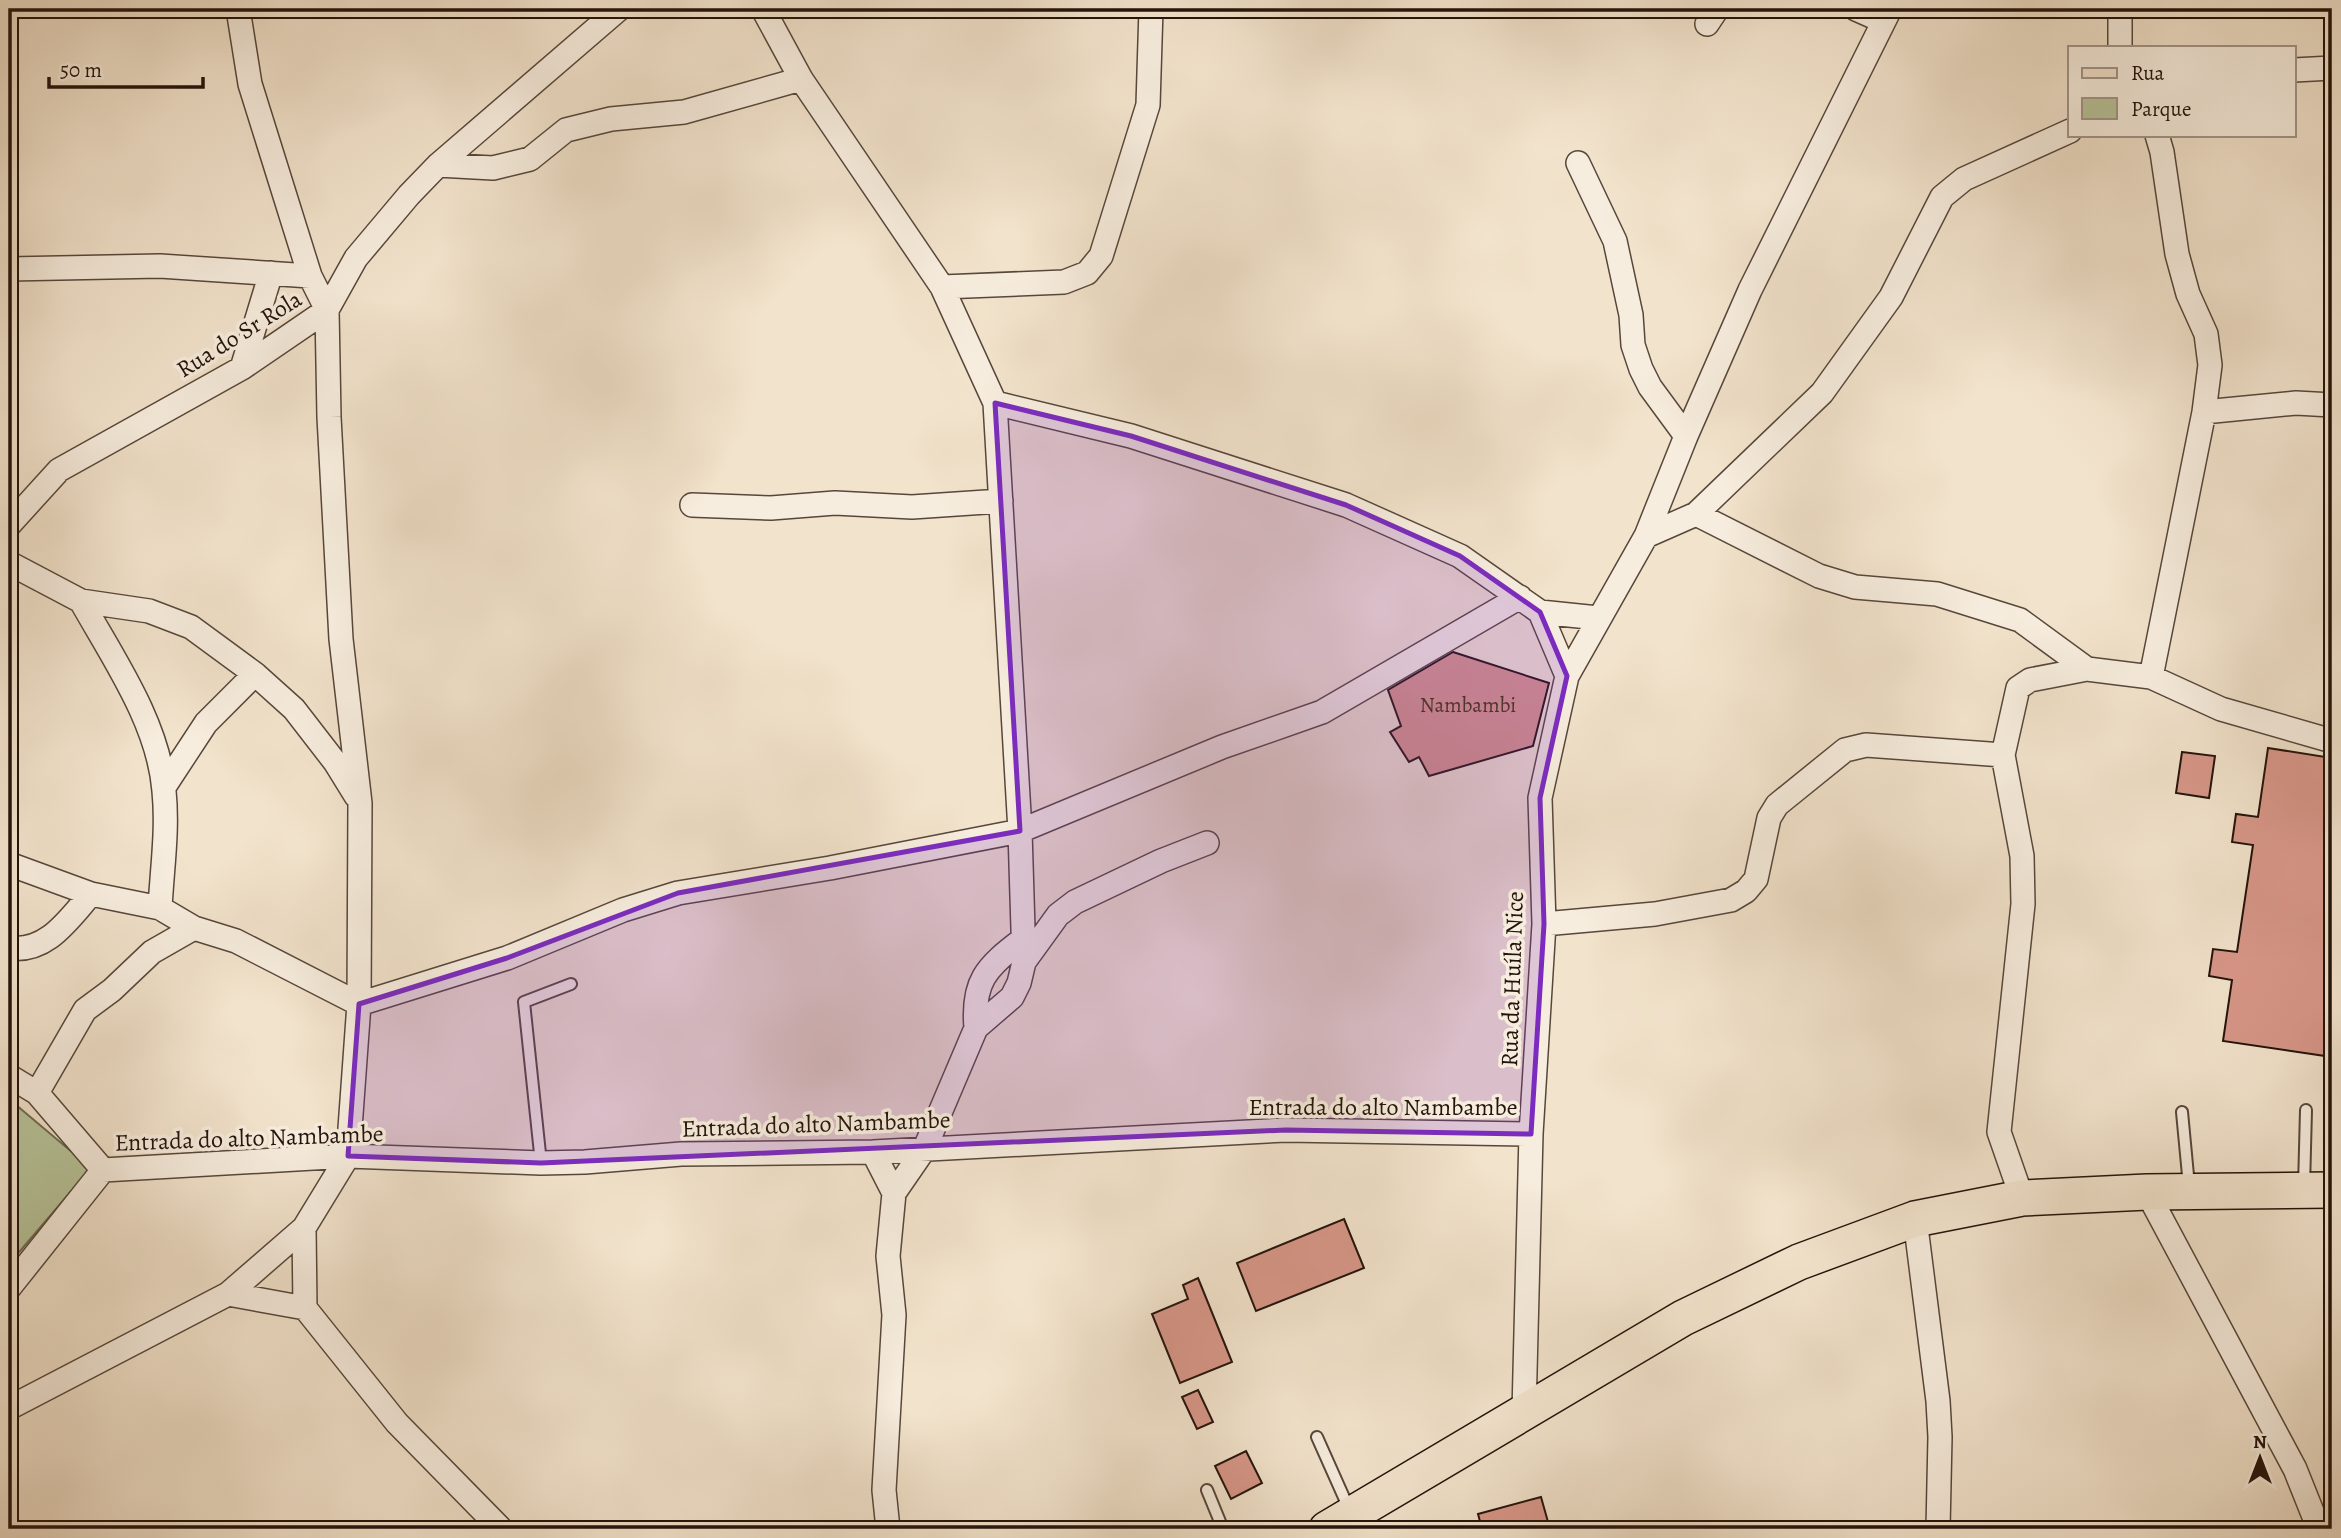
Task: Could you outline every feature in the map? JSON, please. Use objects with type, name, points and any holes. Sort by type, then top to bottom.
[{"type":"main road","points":[[1339,1522],[1683,1318],[1799,1262],[1915,1219],[2022,1198],[2147,1192],[2318,1190]]},
{"type":"street","points":[[9,1408],[228,1294],[304,1228],[348,1156],[359,1004],[360,803],[341,639],[327,310],[310,276],[250,83],[238,9]]},
{"type":"street","name":"Rua do Sr Rola","points":[[9,525],[59,470],[242,368],[327,310],[356,258],[438,165],[619,9]]},
{"type":"street","points":[[763,9],[801,79],[942,287],[995,403],[1020,831],[1023,951],[1019,984],[1012,997],[976,1028]]},
{"type":"street","points":[[942,287],[1064,282],[1087,273],[1101,256],[1148,105],[1151,9]]},
{"type":"street","points":[[1856,9],[1886,15]]},
{"type":"street","points":[[2120,9],[2120,46]]},
{"type":"street","name":"Rua da Huíla Nice","points":[[1524,1412],[1531,1134],[1544,925],[1540,798],[1567,676],[1646,536],[1750,290],[1886,15]]},
{"type":"street","points":[[2296,70],[2328,73]]},
{"type":"street","points":[[438,165],[493,169],[530,159],[566,130],[611,119],[684,111],[801,79]]},
{"type":"street","points":[[1646,536],[1696,514],[1822,393],[1891,297],[1942,197],[1965,179],[2068,132]]},
{"type":"street","points":[[2151,677],[2204,412],[2210,365],[2206,334],[2188,294],[2177,254],[2157,136]]},
{"type":"street","points":[[1578,163],[1615,241],[1630,315],[1633,345],[1642,369],[1650,387],[1686,436]]},
{"type":"street","points":[[9,270],[160,266],[310,276]]},
{"type":"street","points":[[242,368],[271,274]]},
{"type":"street","points":[[995,403],[1131,436],[1346,505],[1460,555],[1540,612],[1567,676]]},
{"type":"street","points":[[2204,412],[2296,403],[2332,405]]},
{"type":"street","points":[[692,505],[771,508],[835,503],[912,507],[1001,501]]},
{"type":"street","points":[[1696,514],[1819,576],[1855,587],[1937,594],[2020,620],[2087,669]]},
{"type":"street","points":[[9,563],[81,601],[149,611],[191,627],[255,674],[294,709],[335,762],[360,803]]},
{"type":"street","points":[[9,864],[91,894],[160,908],[194,928],[236,941],[359,1004],[507,958],[623,910],[678,893],[1020,831],[1222,747],[1322,712],[1520,597]]},
{"type":"street","points":[[81,601],[131,690],[153,742],[164,787],[166,829],[160,908]]},
{"type":"street","points":[[1540,612],[1598,618]]},
{"type":"street","points":[[2022,1198],[1999,1132],[2023,904],[2022,856],[2003,755],[2012,703],[2018,688],[2030,680],[2087,669],[2151,677],[2221,709],[2332,741]]},
{"type":"street","points":[[164,787],[206,723],[255,674]]},
{"type":"street","points":[[1544,925],[1655,914],[1731,900],[1746,891],[1756,879],[1769,818],[1777,805],[1845,750],[1866,745],[2003,755]]},
{"type":"street","points":[[888,1529],[884,1490],[894,1315],[888,1256],[894,1193],[925,1148],[976,1028],[977,990],[994,963],[1023,951],[1058,915],[1075,902],[1161,861],[1207,843]]},
{"type":"street","points":[[9,948],[20,950],[39,945],[55,934],[91,894]]},
{"type":"street","points":[[37,1093],[85,1010],[112,990],[152,952],[194,928]]},
{"type":"street","points":[[9,1076],[37,1093],[103,1170],[9,1288]]},
{"type":"street","name":"Entrada do alto Nambambe","points":[[103,1170],[348,1156],[584,1162],[681,1154],[873,1152],[1286,1130],[1531,1134]]},
{"type":"street","points":[[873,1152],[894,1193]]},
{"type":"street","points":[[2147,1192],[2295,1469],[2319,1529]]},
{"type":"street","points":[[1915,1219],[1938,1401],[1938,1529]]},
{"type":"street","points":[[304,1228],[305,1308],[397,1423],[501,1529]]},
{"type":"street","points":[[228,1294],[305,1308]]},
{"type":"lane","points":[[541,1163],[524,1002],[570,985]]},
{"type":"lane","points":[[2306,1110],[2318,1190]]},
{"type":"lane","points":[[2182,1112],[2190,1192]]},
{"type":"lane","points":[[1317,1437],[1339,1522]]},
{"type":"lane","points":[[1207,1490],[1223,1529]]},
{"type":"highlighted area","points":[[995,403],[1131,436],[1346,505],[1460,556],[1540,612],[1567,676],[1540,798],[1544,924],[1531,1134],[1286,1130],[541,1163],[348,1156],[359,1004],[507,958],[678,893],[1020,831]]},
{"type":"green space","points":[[9,1099],[91,1168],[9,1264]]},
{"type":"building","points":[[1453,652],[1549,683],[1533,746],[1429,776],[1419,757],[1409,762],[1390,732],[1401,726],[1388,690]]},
{"type":"building","points":[[2268,748],[2332,758],[2332,1057],[2223,1041],[2232,980],[2209,976],[2213,949],[2237,952],[2253,845],[2232,842],[2236,814],[2258,817]]},
{"type":"building","points":[[2182,752],[2215,756],[2209,798],[2176,793]]},
{"type":"building","points":[[1344,1219],[1364,1268],[1256,1311],[1237,1263]]},
{"type":"building","points":[[1198,1278],[1232,1362],[1180,1383],[1152,1314],[1188,1299],[1183,1285]]},
{"type":"building","points":[[1198,1390],[1213,1422],[1197,1429],[1182,1397]]},
{"type":"building","points":[[1246,1451],[1262,1483],[1231,1499],[1215,1466]]},
{"type":"building","points":[[1541,1497],[1550,1529],[1482,1529],[1478,1514]]}]
